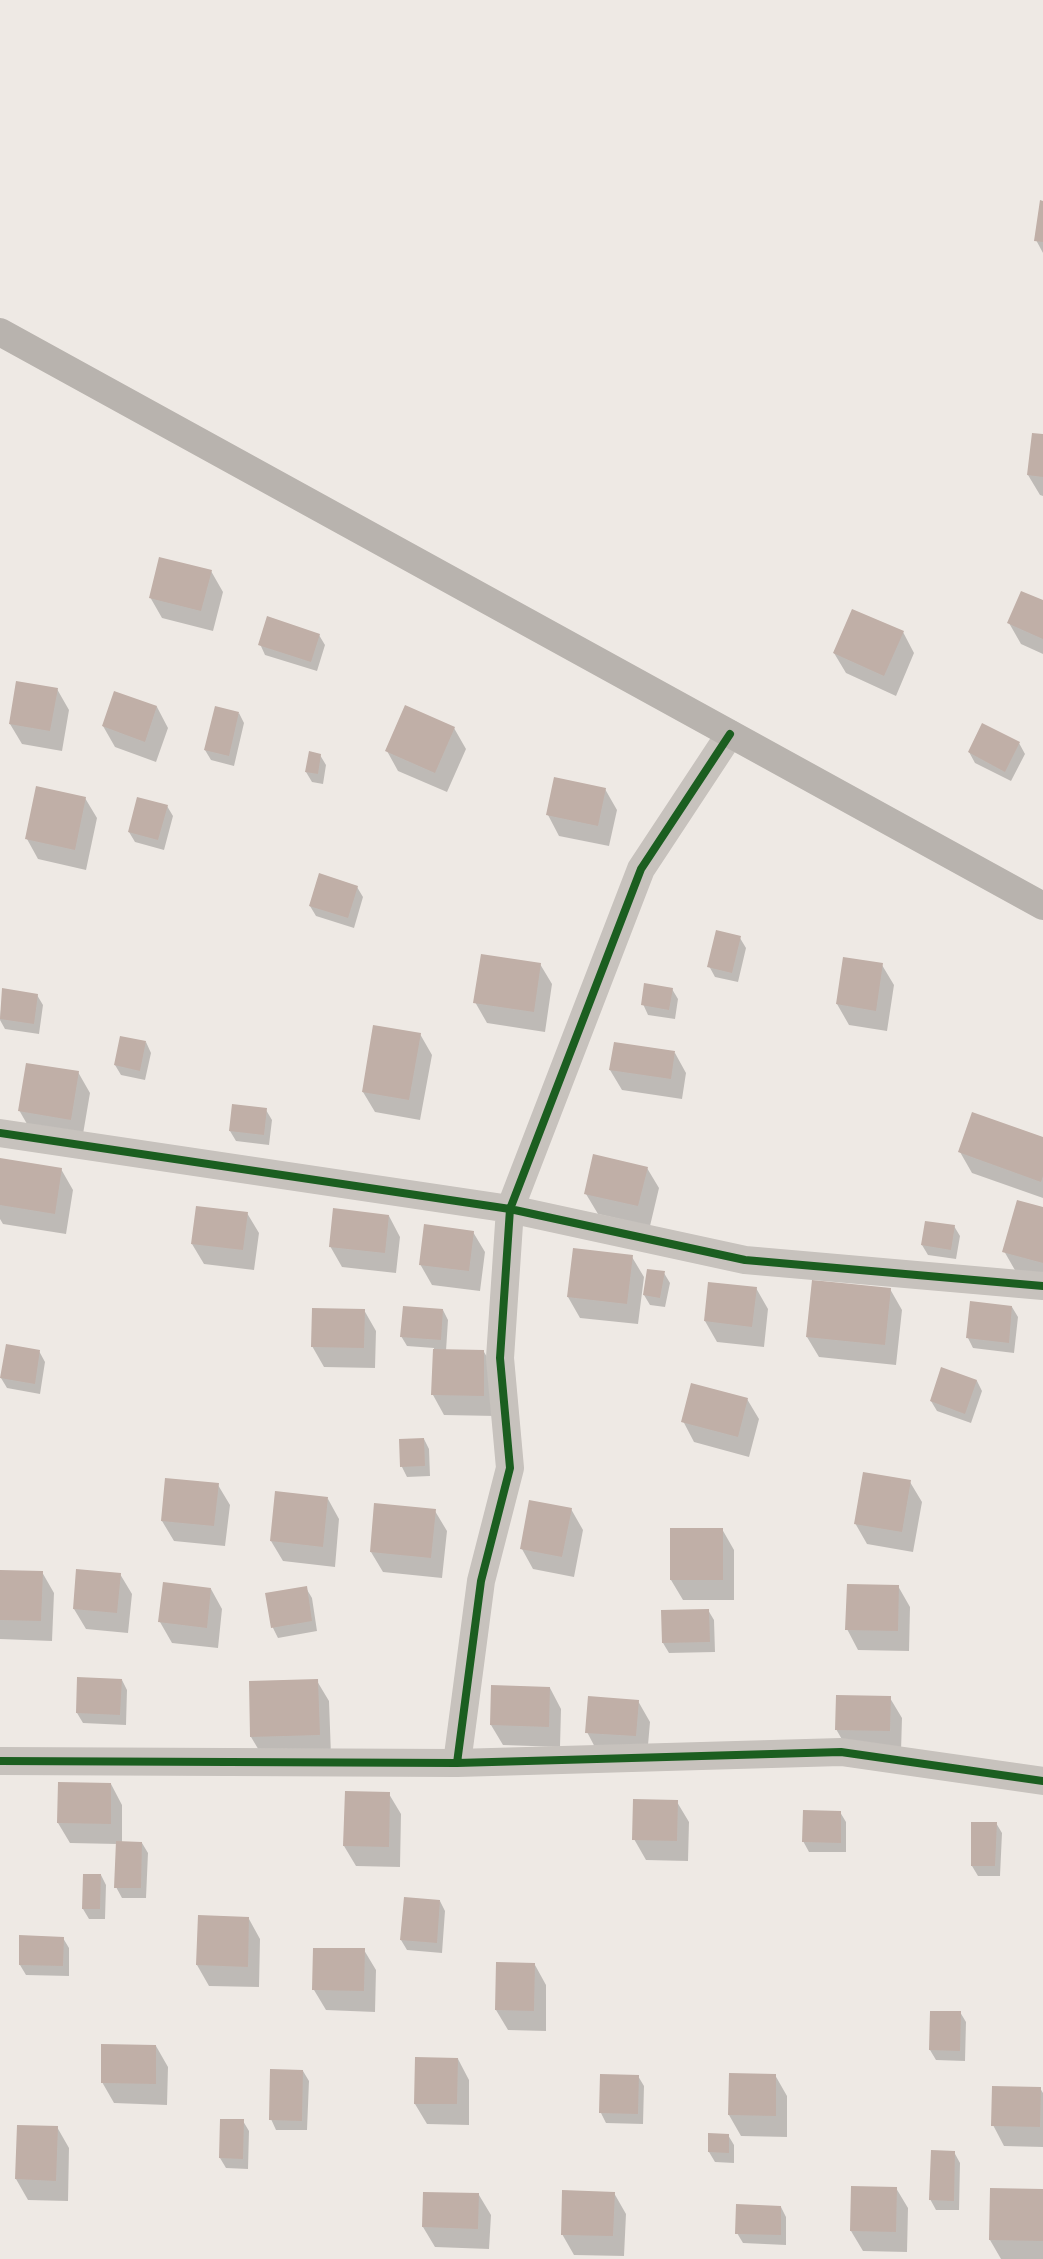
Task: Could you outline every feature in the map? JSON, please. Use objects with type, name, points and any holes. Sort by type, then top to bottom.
[{"type":"main road","points":[[0,332],[1043,906]]},
{"type":"street","points":[[457,1763],[480,1581],[510,1468],[500,1358],[510,1209],[641,869],[730,734]]},
{"type":"street","points":[[0,1133],[510,1209],[745,1260],[1043,1286]]},
{"type":"street","points":[[0,1761],[457,1763],[841,1752],[1043,1781]]},
{"type":"building","points":[[1040,200],[1043,201],[1043,242],[1034,241]]},
{"type":"building","points":[[1032,433],[1043,434],[1043,477],[1027,475]]},
{"type":"building","points":[[159,557],[212,570],[201,611],[149,598]]},
{"type":"building","points":[[1021,591],[1043,600],[1043,639],[1007,623]]},
{"type":"building","points":[[852,609],[904,631],[884,676],[833,653]]},
{"type":"building","points":[[267,616],[320,634],[311,662],[258,645]]},
{"type":"building","points":[[16,681],[58,688],[50,731],[9,724]]},
{"type":"building","points":[[114,691],[157,706],[145,742],[102,726]]},
{"type":"building","points":[[405,705],[455,727],[435,773],[385,751]]},
{"type":"building","points":[[215,706],[239,712],[229,756],[204,750]]},
{"type":"building","points":[[982,723],[1020,742],[1005,772],[968,752]]},
{"type":"building","points":[[309,751],[321,754],[318,774],[305,772]]},
{"type":"building","points":[[554,777],[606,788],[598,826],[546,815]]},
{"type":"building","points":[[36,786],[86,797],[75,850],[25,839]]},
{"type":"building","points":[[137,797],[168,805],[158,840],[128,832]]},
{"type":"building","points":[[319,873],[358,886],[348,918],[309,906]]},
{"type":"building","points":[[716,930],[741,936],[732,973],[707,967]]},
{"type":"building","points":[[481,954],[541,963],[534,1012],[473,1003]]},
{"type":"building","points":[[843,957],[883,963],[876,1011],[836,1004]]},
{"type":"building","points":[[644,983],[673,988],[669,1010],[641,1005]]},
{"type":"building","points":[[2,988],[38,994],[34,1024],[0,1019]]},
{"type":"building","points":[[373,1025],[421,1033],[409,1100],[362,1092]]},
{"type":"building","points":[[120,1036],[146,1041],[140,1071],[114,1065]]},
{"type":"building","points":[[614,1042],[675,1051],[671,1079],[609,1070]]},
{"type":"building","points":[[26,1063],[79,1071],[71,1120],[18,1111]]},
{"type":"building","points":[[232,1104],[267,1108],[264,1135],[229,1131]]},
{"type":"building","points":[[972,1112],[1043,1137],[1043,1176],[1041,1182],[958,1152]]},
{"type":"building","points":[[593,1154],[648,1167],[638,1206],[584,1194]]},
{"type":"building","points":[[0,1158],[62,1168],[55,1214],[0,1205]]},
{"type":"building","points":[[1017,1200],[1043,1207],[1043,1263],[1002,1252]]},
{"type":"building","points":[[196,1206],[248,1212],[243,1250],[191,1244]]},
{"type":"building","points":[[333,1208],[389,1215],[385,1253],[329,1247]]},
{"type":"building","points":[[925,1221],[955,1225],[951,1250],[921,1245]]},
{"type":"building","points":[[424,1224],[474,1231],[469,1271],[419,1265]]},
{"type":"building","points":[[573,1248],[633,1255],[627,1304],[567,1297]]},
{"type":"building","points":[[647,1269],[665,1271],[660,1298],[643,1295]]},
{"type":"building","points":[[812,1280],[891,1288],[885,1345],[806,1337]]},
{"type":"building","points":[[708,1282],[757,1287],[752,1327],[704,1321]]},
{"type":"building","points":[[970,1301],[1012,1306],[1009,1343],[966,1338]]},
{"type":"building","points":[[403,1306],[443,1309],[441,1340],[400,1337]]},
{"type":"building","points":[[312,1308],[365,1309],[364,1348],[311,1347]]},
{"type":"building","points":[[6,1344],[40,1350],[35,1384],[0,1378]]},
{"type":"building","points":[[433,1349],[484,1350],[484,1396],[431,1395]]},
{"type":"building","points":[[941,1367],[977,1380],[965,1414],[930,1401]]},
{"type":"building","points":[[691,1383],[748,1398],[738,1437],[681,1422]]},
{"type":"building","points":[[424,1438],[425,1466],[400,1467],[399,1439]]},
{"type":"building","points":[[863,1472],[911,1480],[902,1532],[854,1524]]},
{"type":"building","points":[[165,1478],[219,1483],[214,1526],[161,1521]]},
{"type":"building","points":[[275,1491],[328,1497],[323,1547],[270,1541]]},
{"type":"building","points":[[529,1500],[572,1508],[562,1557],[520,1549]]},
{"type":"building","points":[[374,1503],[436,1509],[431,1558],[370,1552]]},
{"type":"building","points":[[670,1528],[723,1528],[723,1580],[670,1580]]},
{"type":"building","points":[[76,1569],[121,1573],[117,1613],[73,1609]]},
{"type":"building","points":[[0,1570],[43,1571],[41,1621],[0,1620]]},
{"type":"building","points":[[163,1582],[211,1588],[207,1628],[158,1622]]},
{"type":"building","points":[[847,1584],[899,1585],[898,1631],[845,1630]]},
{"type":"building","points":[[307,1586],[312,1621],[271,1628],[265,1593]]},
{"type":"building","points":[[709,1609],[710,1642],[662,1643],[661,1610]]},
{"type":"building","points":[[77,1677],[122,1679],[120,1715],[76,1713]]},
{"type":"building","points":[[318,1679],[320,1735],[250,1737],[249,1681]]},
{"type":"building","points":[[491,1685],[550,1687],[549,1727],[490,1725]]},
{"type":"building","points":[[836,1695],[891,1696],[890,1731],[835,1730]]},
{"type":"building","points":[[588,1696],[639,1700],[636,1736],[585,1733]]},
{"type":"building","points":[[58,1782],[111,1783],[111,1824],[57,1823]]},
{"type":"building","points":[[345,1791],[390,1792],[389,1847],[343,1846]]},
{"type":"building","points":[[633,1799],[678,1800],[677,1841],[632,1840]]},
{"type":"building","points":[[803,1810],[841,1811],[841,1843],[802,1842]]},
{"type":"building","points":[[971,1822],[997,1822],[995,1866],[971,1866]]},
{"type":"building","points":[[116,1841],[142,1842],[141,1888],[114,1888]]},
{"type":"building","points":[[83,1874],[101,1874],[100,1909],[82,1909]]},
{"type":"building","points":[[404,1897],[440,1900],[437,1943],[400,1940]]},
{"type":"building","points":[[198,1915],[249,1917],[248,1967],[196,1965]]},
{"type":"building","points":[[19,1935],[64,1937],[63,1966],[19,1965]]},
{"type":"building","points":[[313,1948],[365,1948],[364,1991],[312,1990]]},
{"type":"building","points":[[496,1962],[535,1963],[534,2011],[495,2010]]},
{"type":"building","points":[[930,2011],[961,2011],[960,2051],[929,2050]]},
{"type":"building","points":[[101,2044],[156,2045],[156,2084],[101,2083]]},
{"type":"building","points":[[415,2057],[458,2058],[457,2104],[414,2104]]},
{"type":"building","points":[[270,2069],[303,2070],[302,2121],[269,2120]]},
{"type":"building","points":[[729,2073],[776,2074],[776,2116],[728,2115]]},
{"type":"building","points":[[600,2074],[639,2075],[638,2114],[599,2113]]},
{"type":"building","points":[[992,2086],[1041,2087],[1040,2127],[991,2126]]},
{"type":"building","points":[[220,2119],[244,2119],[243,2159],[219,2158]]},
{"type":"building","points":[[17,2125],[58,2126],[56,2181],[15,2179]]},
{"type":"building","points":[[708,2133],[729,2134],[729,2153],[708,2152]]},
{"type":"building","points":[[931,2150],[955,2151],[954,2201],[929,2200]]},
{"type":"building","points":[[851,2186],[897,2187],[896,2232],[850,2231]]},
{"type":"building","points":[[990,2188],[1043,2189],[1043,2241],[989,2240]]},
{"type":"building","points":[[562,2190],[615,2192],[613,2236],[561,2235]]},
{"type":"building","points":[[423,2192],[479,2193],[478,2229],[422,2227]]},
{"type":"building","points":[[736,2204],[781,2206],[781,2235],[735,2234]]},
{"type":"cycle path","points":[[457,1763],[481,1581],[510,1468],[500,1358],[510,1209],[641,869],[730,734]]},
{"type":"cycle path","points":[[0,1133],[510,1209],[745,1260],[1043,1286]]},
{"type":"cycle path","points":[[0,1761],[457,1763],[841,1752],[1043,1781]]}]
